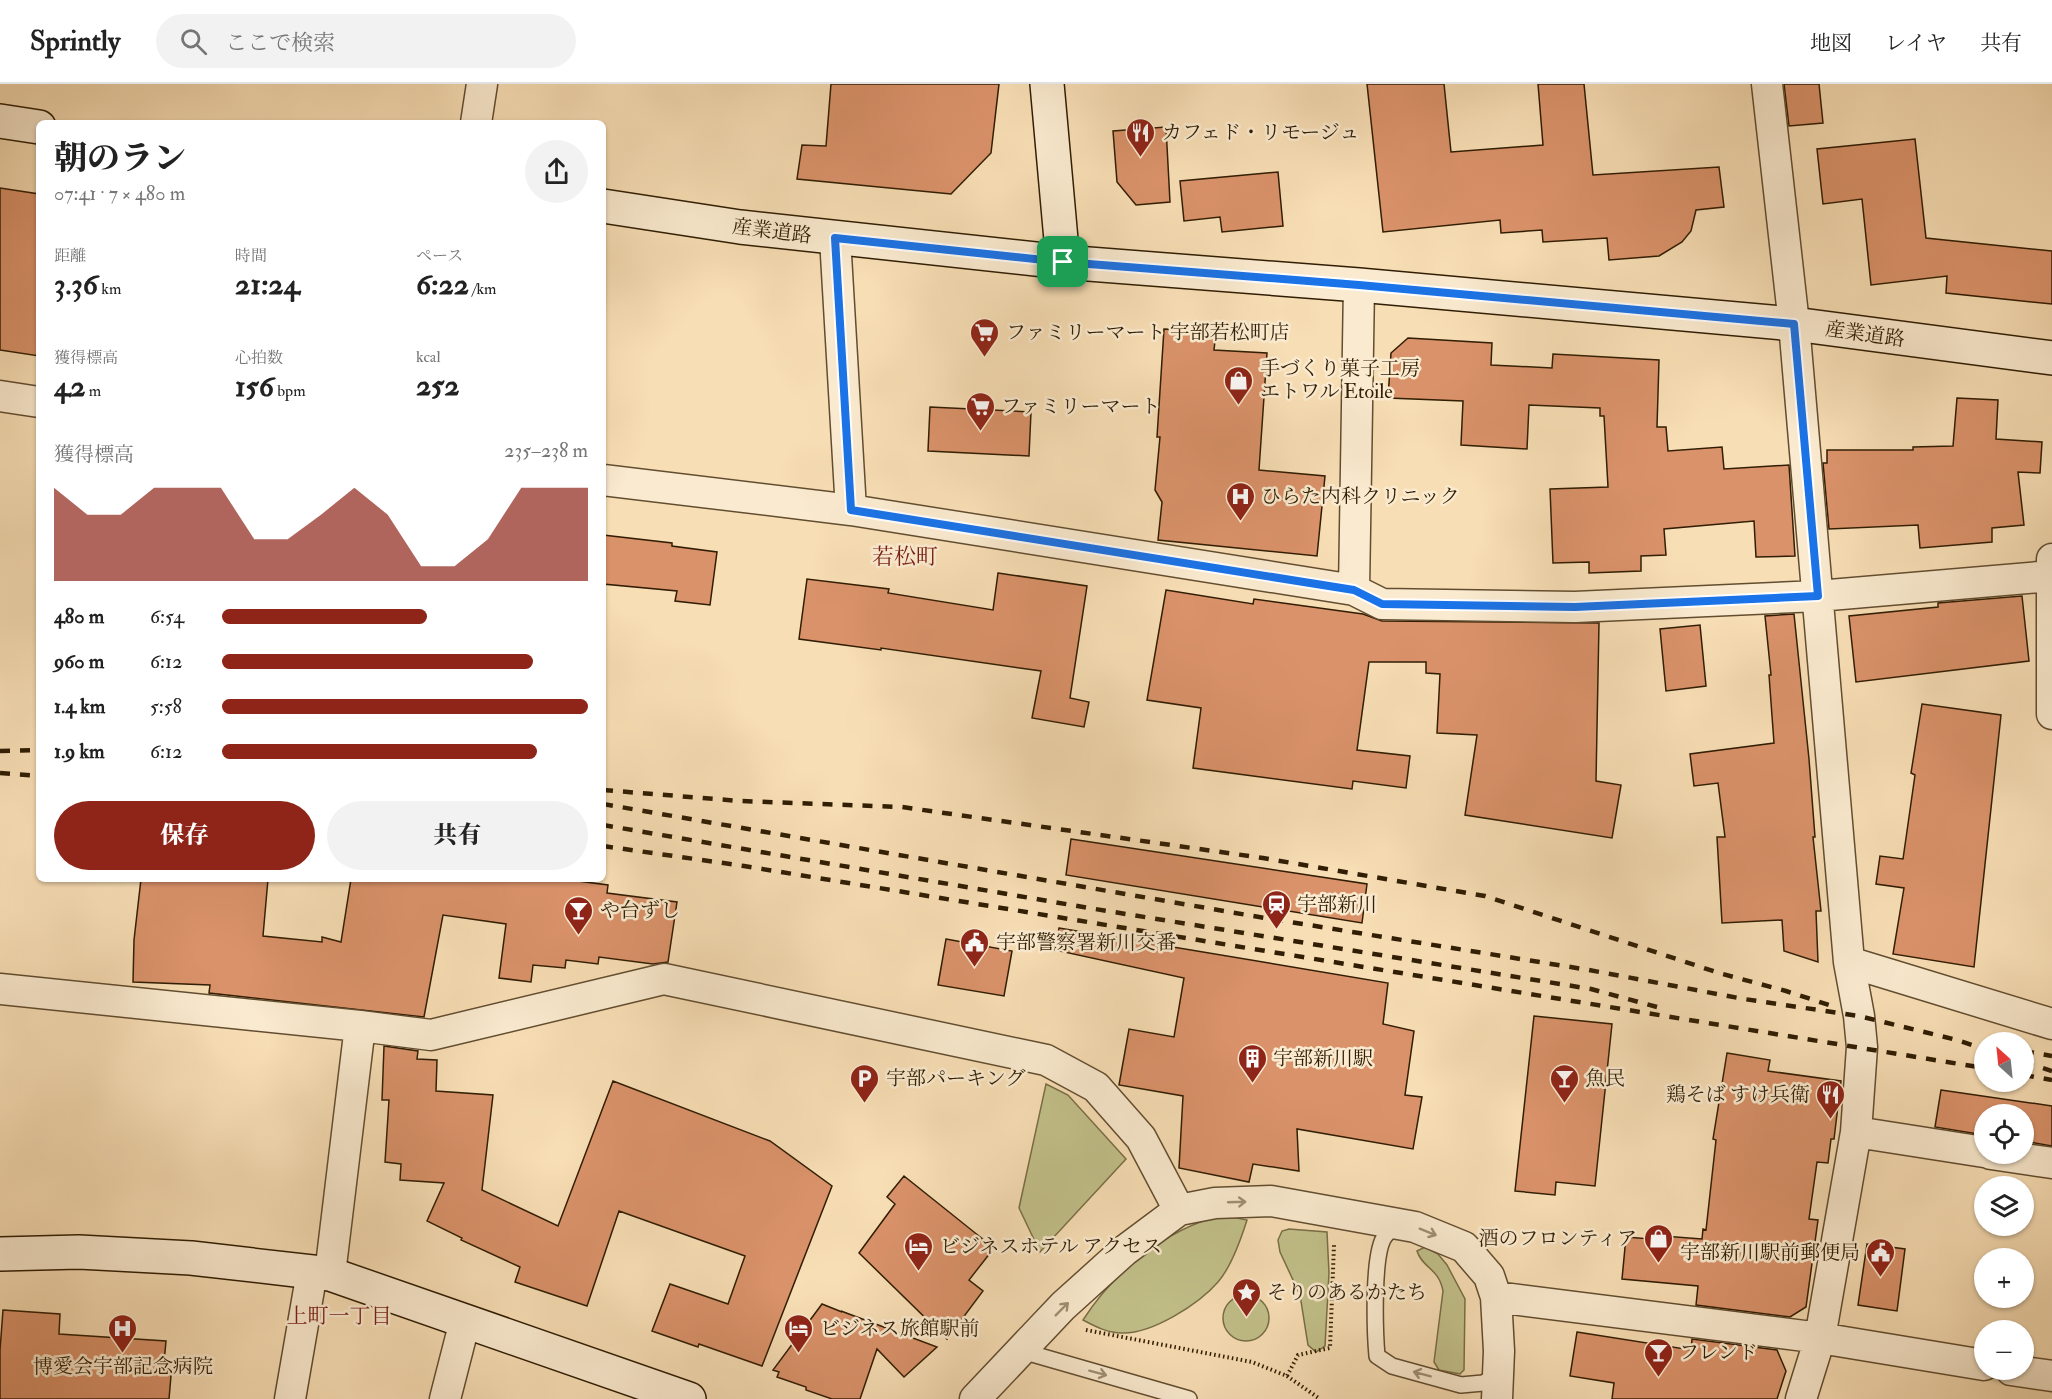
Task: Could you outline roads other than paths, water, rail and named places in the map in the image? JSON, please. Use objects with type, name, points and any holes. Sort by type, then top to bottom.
[{"type":"street","points":[[476,120],[482,84]]},
{"type":"street","points":[[1047,84],[1063,262]]},
{"type":"street","points":[[1767,84],[1794,324],[1849,962],[1862,1047],[1856,1132],[1820,1338],[1801,1399]]},
{"type":"street","points":[[0,121],[36,127]]},
{"type":"street","name":"産業道路","points":[[606,206],[740,227],[1063,262],[1359,285],[1794,324],[2052,358]]},
{"type":"street","points":[[835,238],[851,510]]},
{"type":"street","points":[[1354,590],[1359,285]]},
{"type":"street","points":[[0,396],[36,402]]},
{"type":"street","points":[[606,480],[851,510],[1354,590],[1382,604],[1553,607],[1818,596],[2051,576]]},
{"type":"street","points":[[2052,559],[2052,714]]},
{"type":"street","points":[[1849,962],[2052,1024]]},
{"type":"street","points":[[0,989],[431,1035],[664,979],[1046,1060],[1096,1087],[1142,1138],[1179,1210]]},
{"type":"street","points":[[290,1399],[321,1273],[360,1026]]},
{"type":"street","points":[[1856,1132],[1974,1150]]},
{"type":"street","points":[[2034,1160],[2052,1163]]},
{"type":"street","points":[[982,1395],[1063,1306],[1124,1251],[1179,1210],[1215,1203],[1271,1201],[1415,1227],[1464,1247],[1489,1276],[1496,1297],[1498,1387]]},
{"type":"street","points":[[0,1254],[79,1252],[169,1257],[321,1273],[465,1320],[683,1398]]},
{"type":"street","points":[[1496,1297],[1820,1338],[1974,1363]]},
{"type":"street","points":[[445,1399],[465,1320]]},
{"type":"street","points":[[2034,1373],[2052,1376]]},
{"type":"lane","points":[[1398,1224],[1384,1237],[1378,1253],[1375,1336],[1377,1356],[1392,1366],[1461,1385],[1483,1383],[1498,1387]]},
{"type":"lane","points":[[1022,1351],[1189,1399]]},
{"type":"railway","points":[[0,751],[36,750]]},
{"type":"railway","points":[[0,773],[36,776]]},
{"type":"railway","points":[[606,790],[740,801],[902,807],[1263,858],[1485,896],[1719,973],[1832,1006]]},
{"type":"railway","points":[[606,805],[1253,916],[1589,970],[1744,999],[1859,1016],[1974,1046]]},
{"type":"railway","points":[[606,826],[1095,909],[1591,989],[1657,1007]]},
{"type":"railway","points":[[606,846],[744,866],[1974,1066]]},
{"type":"railway","points":[[2034,1053],[2052,1056]]},
{"type":"railway","points":[[2034,1065],[2052,1071]]},
{"type":"railway","points":[[2034,1077],[2052,1080]]},
{"type":"place","name":"カフェド・リモージュ","points":[[1141,158]]},
{"type":"place","name":"ファミリーマート 宇部若松町店","points":[[985,358]]},
{"type":"place","name":"手づくり菓子工房 エトワル Etoile","points":[[1239,406]]},
{"type":"place","name":"ファミリーマート","points":[[980,432]]},
{"type":"place","name":"ひらた内科クリニック","points":[[1240,522]]},
{"type":"place","name":"宇部新川","points":[[1276,930]]},
{"type":"place","name":"や台ずし","points":[[579,936]]},
{"type":"place","name":"宇部警察署新川交番","points":[[975,968]]},
{"type":"place","name":"宇部新川駅","points":[[1252,1084]]},
{"type":"place","name":"宇部パーキング","points":[[865,1104]]},
{"type":"place","name":"魚民","points":[[1564,1104]]},
{"type":"place","name":"鶏そば すけ兵衛","points":[[1831,1120]]},
{"type":"place","name":"酒のフロンティア","points":[[1658,1264]]},
{"type":"place","name":"ビジネスホテル アクセス","points":[[919,1272]]},
{"type":"place","name":"宇部新川駅前郵便局","points":[[1881,1278]]},
{"type":"place","name":"そりのあるかたち","points":[[1246,1318]]},
{"type":"place","name":"博愛会宇部記念病院","points":[[123,1354]]},
{"type":"place","name":"ビジネス旅館駅前","points":[[799,1354]]},
{"type":"place","name":"フレンド","points":[[1658,1378]]},
{"type":"district","name":"若松町","points":[[905,557]]},
{"type":"district","name":"上町一丁目","points":[[339,1316]]}]
